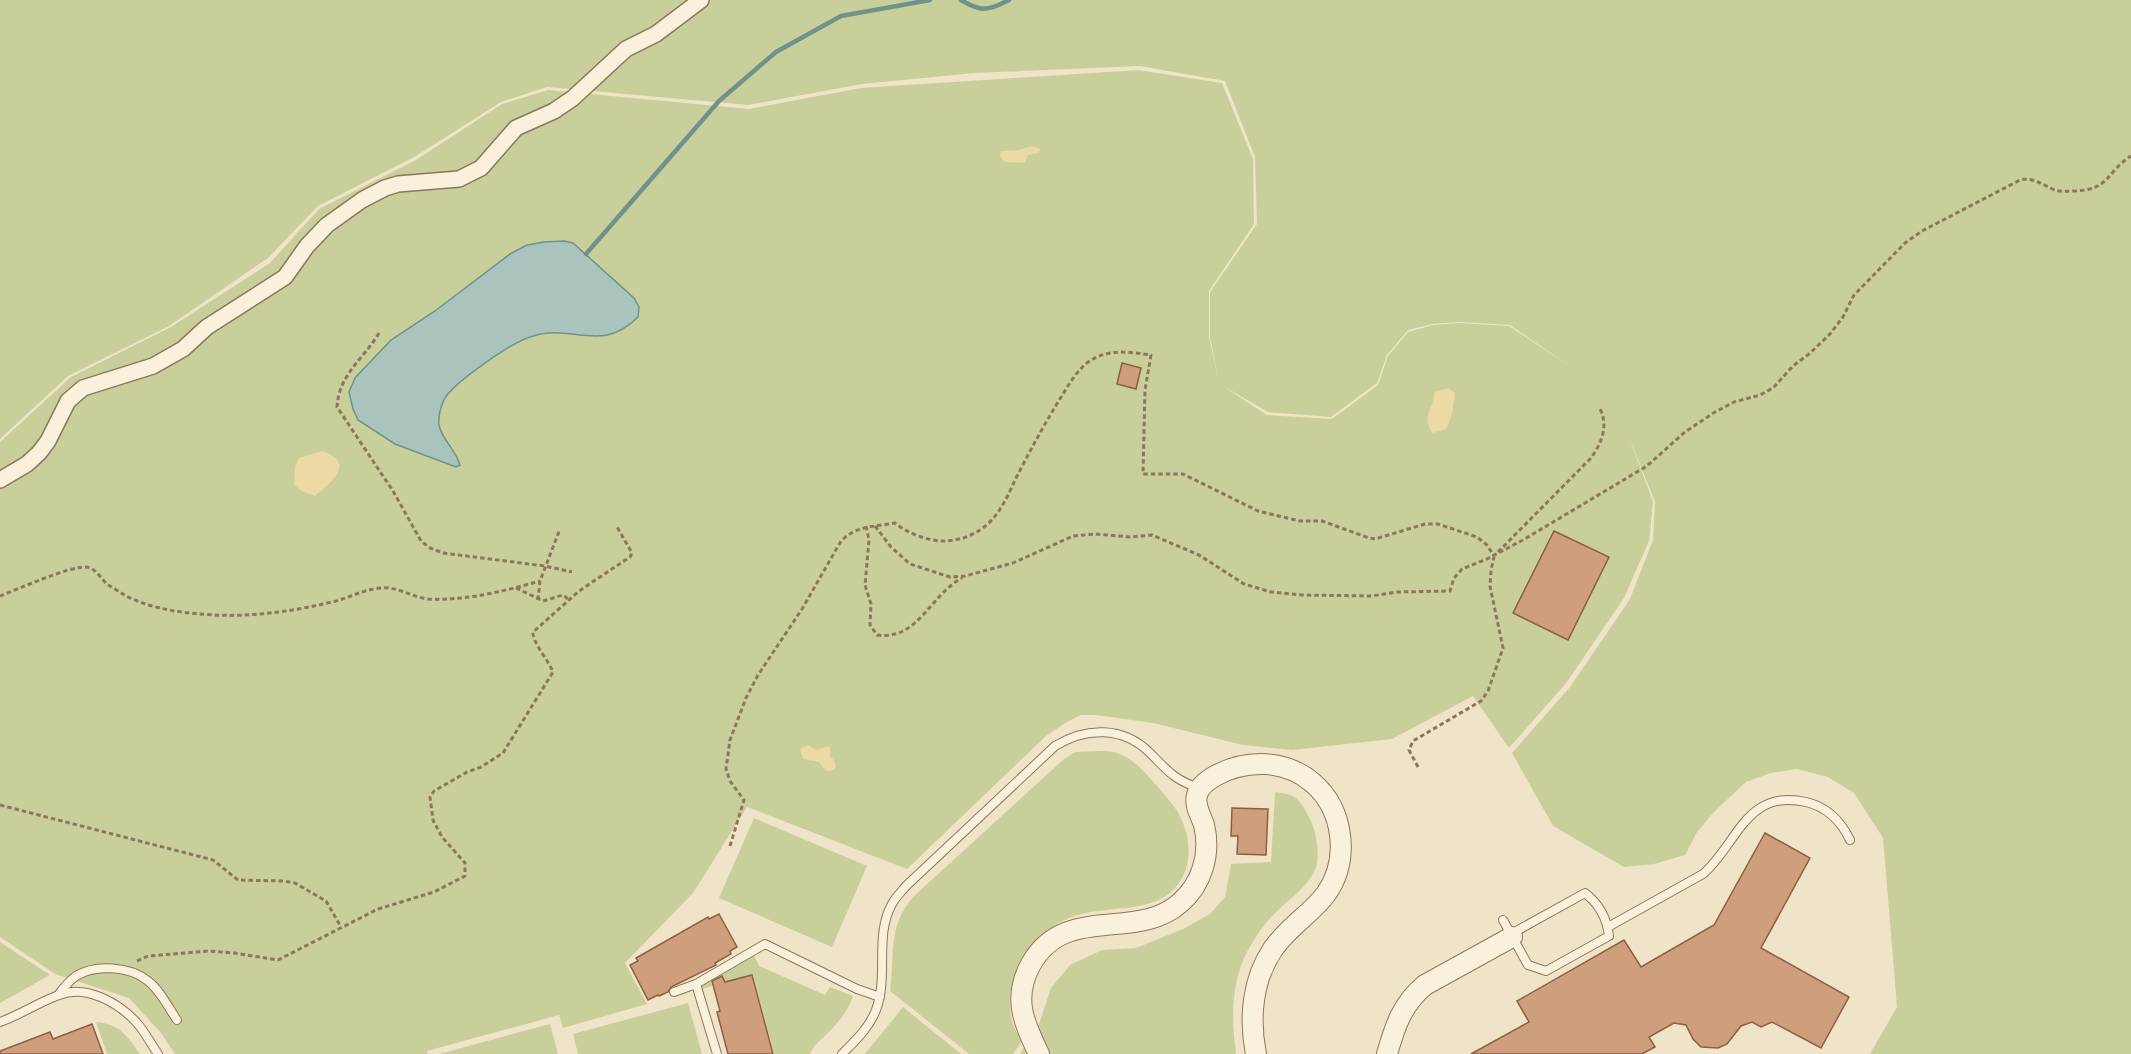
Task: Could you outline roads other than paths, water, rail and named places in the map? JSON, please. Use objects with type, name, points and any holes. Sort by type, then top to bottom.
[{"type":"street","points":[[0,480],[27,464],[39,453],[48,441],[68,401],[83,388],[153,366],[183,349],[207,327],[285,277],[307,246],[327,225],[363,200],[398,184],[459,179],[482,168],[516,128],[554,111],[573,98],[626,49],[656,34],[701,0]]},
{"type":"street","points":[[1039,1054],[1026,1027],[1021,1007],[1022,986],[1029,967],[1041,950],[1066,932],[1086,926],[1157,917],[1179,904],[1188,895],[1202,873],[1207,848],[1203,823],[1196,806],[1197,793],[1200,788],[1212,778],[1240,766],[1271,764],[1293,771],[1312,783],[1327,800],[1338,821],[1341,851],[1334,881],[1326,894],[1277,943],[1261,973],[1253,1012],[1253,1039],[1256,1054]]},
{"type":"street","points":[[1387,1054],[1397,1019],[1416,992],[1509,930]]},
{"type":"lane","points":[[842,1054],[864,1032],[880,997],[884,937],[887,916],[892,904],[906,886],[1055,746],[1082,733],[1104,732],[1125,736],[1150,753],[1178,779],[1200,788]]},
{"type":"lane","points":[[1608,927],[1703,874],[1716,863],[1732,835],[1746,819],[1762,807],[1799,800],[1818,805],[1840,823],[1850,840]]},
{"type":"lane","points":[[1585,893],[1600,908],[1608,927],[1609,936],[1546,971],[1528,965],[1509,930],[1585,893]]},
{"type":"lane","points":[[674,992],[696,984],[765,944],[857,989],[880,997]]},
{"type":"lane","points":[[58,995],[68,983],[91,970],[115,969],[132,972],[148,981],[177,1020]]},
{"type":"lane","points":[[696,984],[717,1054]]},
{"type":"lane","points":[[0,1022],[58,995],[76,991],[98,996],[130,1016],[158,1054]]},
{"type":"water","points":[[564,241],[573,243],[634,298],[639,307],[638,317],[624,328],[611,334],[586,336],[545,333],[530,337],[498,354],[460,382],[445,398],[439,418],[441,430],[460,465],[456,467],[395,444],[358,420],[349,392],[355,378],[391,340],[435,311],[510,254],[527,245]]},
{"type":"waterway","points":[[586,254],[719,101],[776,52],[841,16],[930,0]]},
{"type":"waterway","points":[[961,0],[974,7],[985,9],[1009,0]]}]
